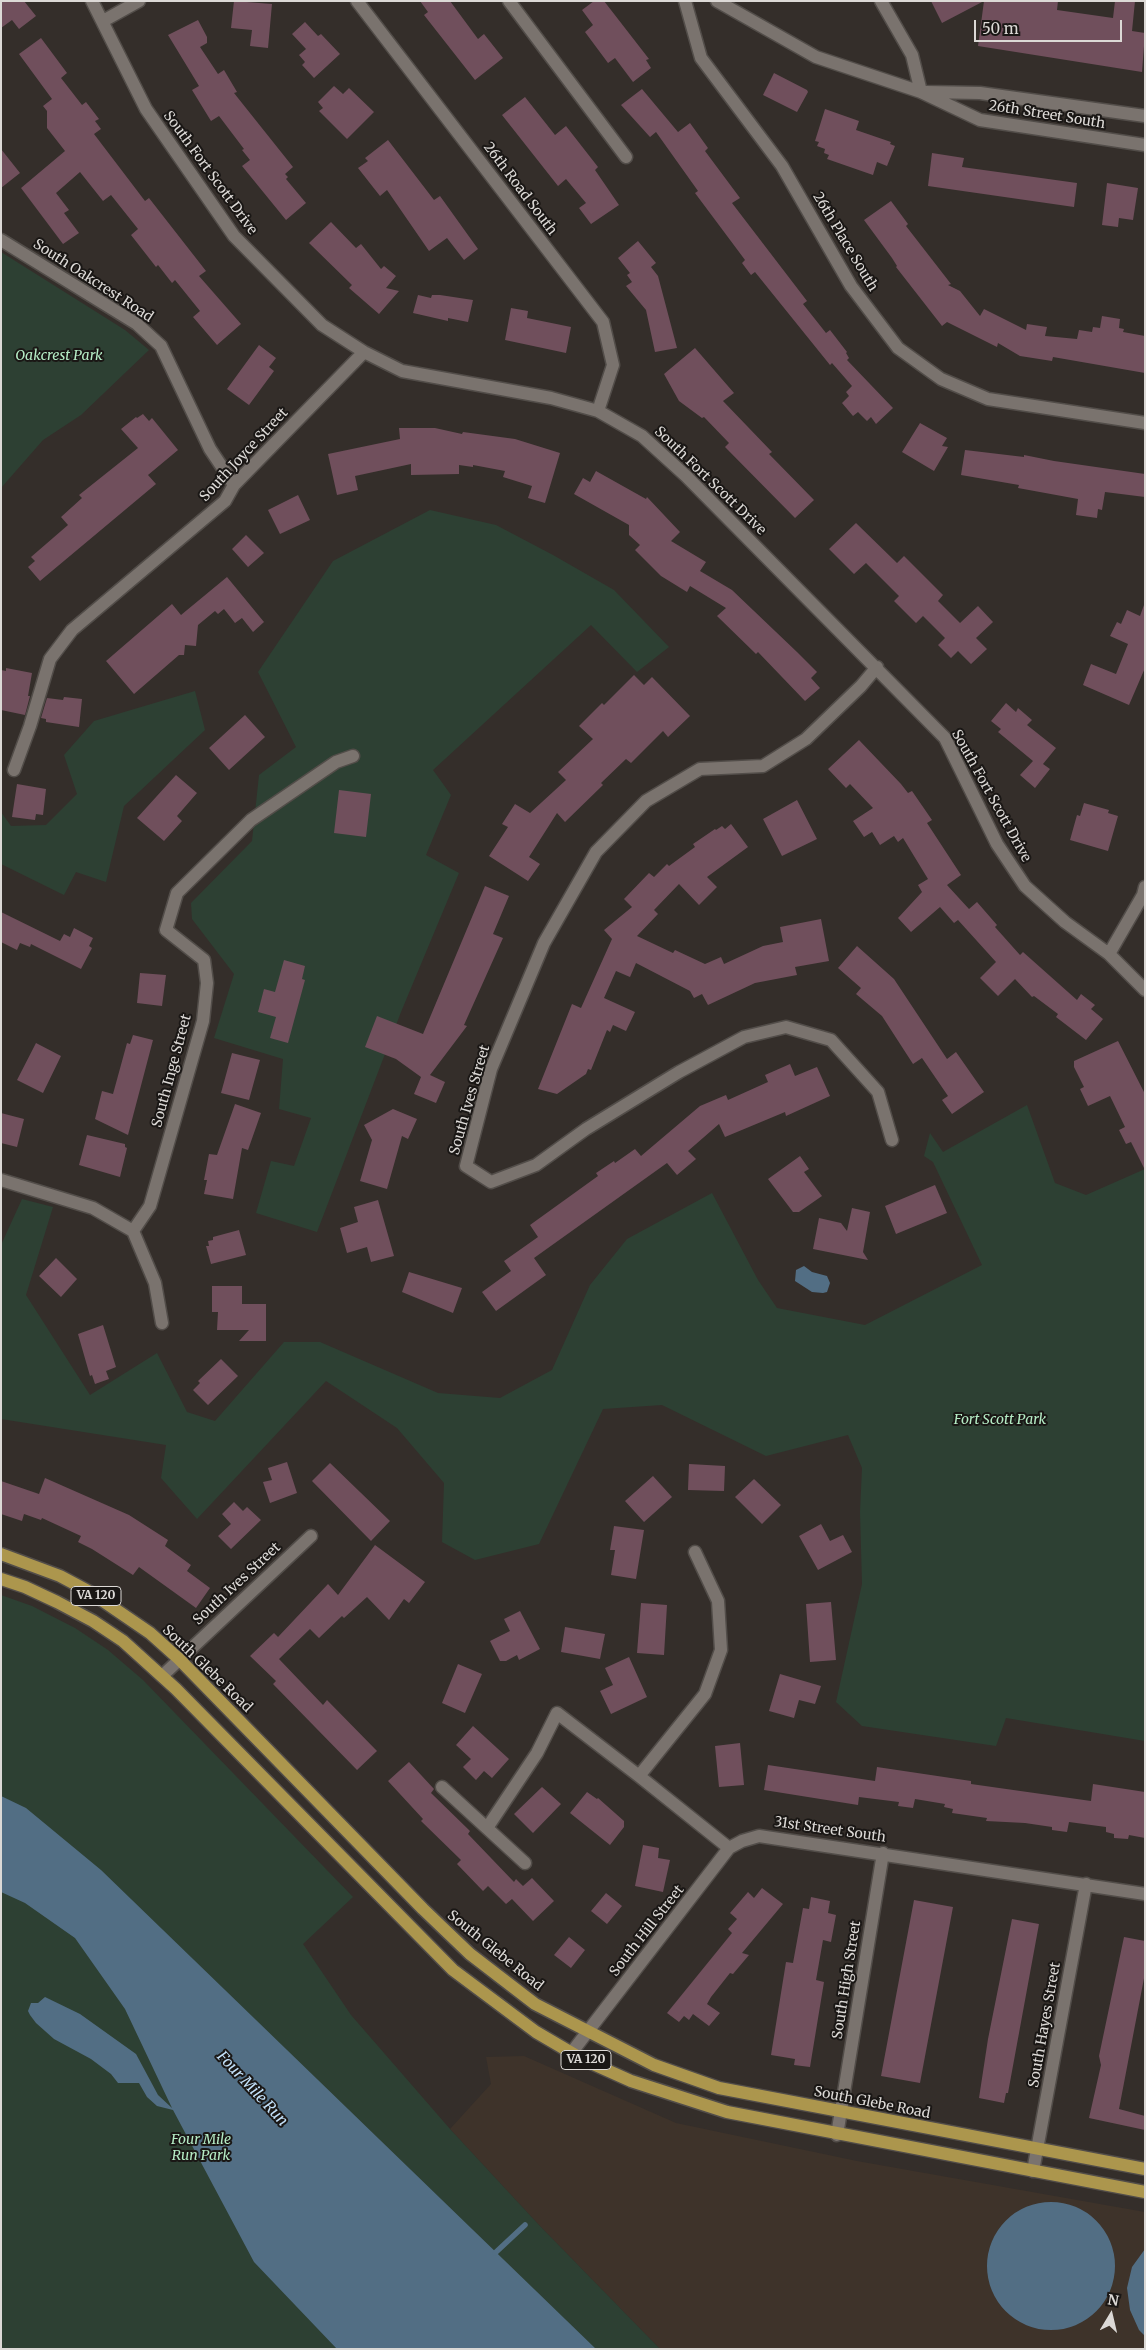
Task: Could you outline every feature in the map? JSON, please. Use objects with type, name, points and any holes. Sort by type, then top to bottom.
[{"type":"main road","name":"South Glebe Road","points":[[1,1554],[60,1576],[90,1592],[150,1633],[179,1658],[423,1910],[470,1954],[535,2004],[654,2065],[718,2088],[1145,2169]]},
{"type":"main road","name":"VA 120","points":[[1,1579],[25,1587],[93,1621],[123,1641],[162,1676],[452,1970],[536,2032],[572,2052],[630,2080],[727,2112],[837,2135],[1145,2192]]},
{"type":"street","name":"South Fort Scott Drive","points":[[92,1],[146,109],[234,236],[322,325],[364,352],[402,371],[552,398],[598,411],[642,436],[686,476],[946,738],[997,844],[1025,886],[1065,922],[1109,954],[1145,990]]},
{"type":"street","points":[[103,21],[139,1]]},
{"type":"street","name":"26th Road South","points":[[357,1],[603,322],[614,365],[598,411]]},
{"type":"street","points":[[509,1],[626,157]]},
{"type":"street","name":"26th Place South","points":[[685,1],[701,58],[782,166],[851,286],[898,348],[941,380],[988,398],[1145,423]]},
{"type":"street","name":"26th Street South","points":[[717,1],[816,57],[921,92],[980,120],[1145,145]]},
{"type":"street","points":[[881,1],[912,55],[921,92]]},
{"type":"street","name":"26th Street South","points":[[921,92],[980,93],[1145,116]]},
{"type":"street","name":"South Oakcrest Road","points":[[1,240],[137,324],[161,346],[210,449],[234,485]]},
{"type":"street","name":"South Joyce Street","points":[[14,770],[30,726],[50,659],[72,630],[225,501],[234,485],[364,352]]},
{"type":"street","name":"South Ives Street","points":[[877,667],[861,686],[806,739],[763,766],[700,769],[646,802],[596,852],[544,943],[491,1069],[466,1166],[492,1182],[536,1165],[586,1130],[679,1072],[744,1037],[786,1027],[831,1040],[878,1092],[892,1140]]},
{"type":"street","name":"South Inge Street","points":[[133,1231],[150,1206],[203,1021],[207,983],[204,960],[166,930],[177,893],[252,820],[336,762],[353,756]]},
{"type":"street","points":[[1109,954],[1143,895],[1145,887]]},
{"type":"street","points":[[1,1180],[93,1208],[133,1231],[154,1283],[162,1323]]},
{"type":"street","name":"South Ives Street","points":[[162,1676],[311,1536]]},
{"type":"street","points":[[639,1776],[705,1694],[721,1650],[718,1601],[695,1552]]},
{"type":"street","points":[[487,1828],[537,1753],[557,1714],[729,1848]]},
{"type":"street","points":[[442,1787],[525,1863]]},
{"type":"street","name":"31st Street South","points":[[729,1848],[742,1841],[759,1836],[883,1853],[1145,1894]]},
{"type":"street","name":"South Hill Street","points":[[572,2052],[729,1848]]},
{"type":"street","name":"South High Street","points":[[837,2135],[883,1853]]},
{"type":"street","name":"South Hayes Street","points":[[1033,2172],[1086,1884]]},
{"type":"shaded area","points":[[524,2056],[676,2123],[857,2161],[1145,2212],[1145,2349],[660,2349],[539,2225],[450,2129],[491,2084],[486,2057]]},
{"type":"green space","name":"Oakcrest Park","points":[[1,252],[125,330],[149,350],[81,415],[43,440],[1,488]]},
{"type":"green space","points":[[430,510],[496,525],[553,555],[614,590],[669,647],[637,672],[591,625],[433,770],[451,795],[426,855],[459,873],[401,1012],[317,1232],[256,1213],[271,1161],[294,1166],[311,1118],[279,1109],[283,1059],[214,1038],[234,974],[192,919],[191,903],[252,841],[259,775],[296,747],[258,672],[333,561]]},
{"type":"green space","points":[[195,691],[205,730],[124,806],[106,882],[76,872],[64,895],[1,864],[1,812],[11,826],[46,825],[77,794],[64,755],[94,721]]},
{"type":"green space","name":"Fort Scott Park","points":[[1027,1105],[1055,1183],[1086,1195],[1145,1169],[1145,1741],[1006,1718],[996,1746],[862,1726],[836,1702],[862,1584],[860,1512],[862,1468],[848,1435],[766,1456],[662,1405],[603,1409],[539,1544],[475,1560],[442,1542],[444,1483],[397,1428],[326,1381],[197,1519],[161,1478],[166,1445],[1,1419],[1,1245],[22,1199],[53,1207],[26,1295],[90,1395],[157,1353],[187,1412],[215,1421],[284,1342],[320,1342],[438,1393],[500,1398],[552,1370],[590,1285],[627,1239],[712,1193],[758,1280],[777,1308],[865,1325],[982,1265],[933,1162],[924,1156],[930,1133],[943,1152]]},
{"type":"green space","name":"Four Mile Run Park","points":[[1,1595],[32,1606],[75,1628],[108,1650],[143,1680],[353,1897],[303,1944],[351,2015],[450,2129],[539,2225],[660,2349],[1,2349]]},
{"type":"water","points":[[804,1266],[812,1272],[827,1276],[830,1283],[827,1292],[812,1292],[795,1281],[796,1270]]},
{"type":"water","name":"Four Mile Run","points":[[1,1796],[26,1808],[101,1870],[596,2349],[337,2349],[254,2262],[173,2110],[157,2106],[147,2097],[139,2083],[118,2083],[111,2074],[91,2059],[54,2039],[30,2015],[28,2011],[31,2003],[38,2003],[45,1997],[80,2014],[136,2054],[158,2095],[172,2108],[125,2009],[75,1938],[25,1903],[1,1892]]},
{"type":"water","points":[[1051,2202],[1076,2207],[1096,2221],[1110,2241],[1115,2266],[1110,2291],[1096,2311],[1076,2325],[1051,2330],[1026,2325],[1006,2311],[992,2291],[987,2266],[992,2241],[1006,2221],[1026,2207]]},
{"type":"water","points":[[1145,2249],[1145,2336],[1139,2330],[1130,2310],[1127,2288],[1132,2267]]},
{"type":"building","points":[[1,1],[24,1],[36,16],[19,29],[12,20],[1,28]]},
{"type":"building","points":[[234,1],[272,4],[268,48],[250,46],[252,30],[231,28]]},
{"type":"building","points":[[420,1],[450,1],[478,39],[484,34],[503,58],[475,80],[424,15],[428,12]]},
{"type":"building","points":[[594,1],[604,1],[649,59],[646,60],[651,68],[633,82],[615,58],[608,63],[585,32],[593,25],[582,10]]},
{"type":"building","points":[[931,1],[984,1],[942,23]]},
{"type":"building","points":[[984,1],[1058,1],[1057,10],[1113,18],[1115,1],[1135,1],[1132,31],[1145,33],[1142,72],[978,46]]},
{"type":"building","points":[[198,20],[207,37],[207,43],[200,47],[218,74],[224,70],[237,92],[234,93],[293,167],[285,174],[288,177],[286,179],[306,203],[286,220],[242,166],[250,160],[242,150],[244,149],[219,116],[211,121],[192,90],[199,86],[168,35]]},
{"type":"building","points":[[305,22],[318,36],[321,34],[340,54],[314,78],[302,65],[305,62],[299,55],[306,49],[292,34]]},
{"type":"building","points":[[41,38],[67,73],[61,78],[82,105],[86,102],[99,119],[95,121],[101,129],[94,134],[145,201],[149,198],[206,271],[199,276],[241,324],[217,345],[193,317],[200,311],[175,280],[172,283],[158,265],[156,267],[131,235],[138,229],[111,195],[103,201],[80,172],[56,193],[69,210],[64,213],[79,233],[63,244],[21,188],[65,151],[47,128],[47,111],[43,106],[52,99],[19,54]]},
{"type":"building","points":[[774,73],[807,90],[808,92],[797,112],[763,95]]},
{"type":"building","points":[[334,86],[343,94],[349,88],[374,112],[347,139],[319,111],[323,108],[318,102]]},
{"type":"building","points":[[642,89],[678,132],[690,123],[708,148],[705,151],[740,198],[732,203],[807,301],[803,304],[826,333],[830,330],[847,352],[849,358],[847,360],[893,408],[876,424],[871,417],[867,421],[858,412],[853,416],[842,403],[849,396],[846,392],[852,386],[832,363],[830,365],[755,272],[751,275],[742,263],[745,260],[695,193],[698,191],[656,132],[650,137],[621,105]]},
{"type":"building","points":[[525,97],[555,135],[566,126],[598,167],[595,170],[619,205],[591,224],[579,208],[586,203],[566,179],[558,186],[502,115]]},
{"type":"building","points":[[825,109],[859,121],[856,130],[891,142],[890,144],[895,146],[887,166],[877,162],[873,175],[827,159],[829,155],[824,153],[825,149],[817,146],[819,142],[815,141]]},
{"type":"building","points":[[388,140],[434,200],[440,196],[478,249],[464,260],[447,238],[429,251],[387,190],[380,196],[358,168],[368,161],[365,158]]},
{"type":"building","points":[[1,149],[20,173],[1,188]]},
{"type":"building","points":[[932,153],[964,158],[962,167],[1077,183],[1074,207],[928,186]]},
{"type":"building","points":[[1107,183],[1138,188],[1133,220],[1119,218],[1118,227],[1102,225]]},
{"type":"building","points":[[891,201],[908,224],[906,226],[951,284],[948,285],[960,291],[980,316],[984,309],[1026,330],[1027,324],[1047,327],[1045,336],[1077,339],[1079,330],[1092,332],[1093,327],[1100,328],[1102,316],[1120,319],[1119,328],[1124,329],[1123,332],[1145,336],[1145,373],[1053,357],[1052,361],[1020,356],[998,343],[997,347],[947,322],[942,326],[896,267],[892,258],[864,220]]},
{"type":"building","points":[[331,222],[356,248],[361,244],[381,269],[384,266],[396,276],[386,288],[399,291],[379,314],[349,288],[352,285],[309,243]]},
{"type":"building","points":[[638,241],[656,263],[651,267],[658,276],[677,348],[655,352],[646,310],[626,286],[632,282],[627,275],[630,273],[618,258]]},
{"type":"building","points":[[418,295],[431,298],[432,295],[440,295],[473,300],[468,322],[448,318],[448,321],[413,313]]},
{"type":"building","points":[[511,308],[528,311],[527,318],[571,327],[566,353],[505,340]]},
{"type":"building","points":[[259,345],[276,358],[269,367],[274,371],[249,405],[227,389]]},
{"type":"building","points":[[695,348],[734,393],[723,401],[772,452],[769,454],[814,500],[795,518],[725,447],[729,443],[704,417],[702,418],[679,401],[664,374]]},
{"type":"building","points":[[143,414],[149,421],[152,418],[178,450],[148,475],[156,484],[40,581],[28,567],[35,561],[31,557],[68,525],[61,517],[82,498],[79,495],[138,448],[121,429]]},
{"type":"building","points":[[920,423],[947,438],[942,446],[948,447],[934,471],[902,452]]},
{"type":"building","points":[[399,428],[435,428],[462,434],[463,432],[515,439],[560,453],[545,503],[528,498],[532,486],[503,477],[505,471],[473,465],[473,467],[459,465],[459,474],[411,475],[411,464],[355,476],[358,490],[337,495],[328,454],[400,439]]},
{"type":"building","points":[[965,450],[1024,457],[1024,455],[1145,474],[1145,497],[1105,492],[1102,510],[1098,509],[1097,518],[1076,515],[1078,499],[1018,488],[1019,485],[961,475]]},
{"type":"building","points":[[596,471],[646,499],[647,497],[680,532],[671,541],[706,562],[700,571],[732,590],[797,652],[817,672],[811,678],[820,688],[805,701],[758,652],[756,654],[717,616],[726,608],[690,586],[687,592],[661,576],[635,550],[640,545],[629,535],[629,525],[574,494],[583,478],[590,482]]},
{"type":"building","points":[[298,495],[310,520],[280,534],[268,510]]},
{"type":"building","points":[[856,523],[897,563],[904,556],[943,595],[938,601],[960,623],[978,606],[993,622],[976,638],[987,649],[971,664],[958,651],[951,658],[938,645],[945,638],[923,616],[916,623],[894,601],[899,596],[866,563],[854,574],[829,549]]},
{"type":"building","points":[[246,535],[264,553],[248,567],[232,549]]},
{"type":"building","points":[[227,577],[264,622],[253,632],[242,618],[235,623],[224,609],[218,614],[215,611],[198,625],[196,646],[185,645],[184,655],[179,655],[134,694],[106,661],[172,604],[181,615]]},
{"type":"building","points":[[1144,605],[1145,668],[1129,705],[1083,685],[1091,664],[1116,674],[1128,644],[1110,636],[1117,622],[1121,624],[1127,610],[1140,616]]},
{"type":"building","points":[[6,668],[32,673],[28,696],[30,696],[25,715],[1,710],[1,670],[6,671]]},
{"type":"building","points":[[634,675],[644,685],[652,677],[690,716],[668,737],[663,731],[631,763],[626,759],[601,783],[603,785],[565,822],[557,813],[529,857],[540,864],[528,881],[489,856],[508,827],[502,824],[515,804],[530,813],[566,780],[558,772],[593,739],[579,726],[602,703],[604,705]]},
{"type":"building","points":[[64,697],[82,699],[79,727],[46,722],[46,719],[41,718],[47,698],[63,700]]},
{"type":"building","points":[[1006,703],[1016,712],[1018,708],[1032,720],[1027,725],[1056,748],[1043,764],[1050,769],[1035,788],[1020,775],[1033,761],[998,732],[1001,729],[991,721]]},
{"type":"building","points":[[245,715],[265,737],[229,770],[209,748]]},
{"type":"building","points":[[859,740],[908,793],[912,791],[932,820],[927,823],[961,875],[947,885],[969,909],[977,902],[997,925],[995,927],[1020,955],[1023,952],[1077,1000],[1081,994],[1095,1005],[1091,1009],[1103,1019],[1086,1040],[1056,1017],[1058,1014],[1034,996],[1032,997],[1015,979],[998,996],[980,978],[996,962],[958,920],[954,923],[940,907],[911,932],[898,918],[922,892],[918,885],[928,879],[903,838],[898,842],[894,836],[880,845],[872,832],[864,837],[853,821],[873,808],[850,784],[846,788],[828,769]]},
{"type":"building","points":[[176,775],[197,793],[177,816],[182,821],[164,841],[137,818]]},
{"type":"building","points":[[17,784],[46,789],[43,815],[36,814],[35,820],[12,817]]},
{"type":"building","points":[[339,790],[371,794],[366,837],[334,833]]},
{"type":"building","points":[[797,800],[817,839],[782,856],[763,819]]},
{"type":"building","points":[[1084,803],[1109,810],[1108,813],[1118,816],[1108,851],[1070,840],[1077,815],[1080,816]]},
{"type":"building","points":[[731,824],[748,847],[707,877],[717,887],[699,905],[679,884],[654,910],[658,914],[637,936],[673,953],[675,950],[705,964],[721,957],[724,964],[763,946],[783,942],[780,927],[821,919],[829,961],[795,967],[797,975],[755,983],[708,1005],[702,994],[694,998],[690,991],[636,963],[630,977],[616,971],[604,998],[635,1012],[626,1031],[613,1025],[610,1032],[607,1030],[591,1070],[588,1069],[586,1074],[557,1094],[538,1089],[572,1004],[581,1008],[612,939],[604,930],[632,907],[624,899],[649,873],[654,877],[667,864],[669,866],[695,847],[693,844],[715,829],[722,826],[725,829]]},
{"type":"building","points":[[485,886],[509,896],[493,934],[503,938],[464,1025],[467,1026],[430,1075],[445,1082],[436,1103],[414,1094],[421,1077],[396,1059],[365,1047],[377,1016],[423,1034]]},
{"type":"building","points":[[1,912],[60,941],[64,934],[70,937],[74,928],[93,938],[89,946],[92,948],[81,969],[31,944],[30,947],[20,943],[17,950],[1,942]]},
{"type":"building","points":[[857,946],[894,979],[947,1059],[956,1052],[984,1092],[952,1114],[942,1100],[948,1096],[922,1058],[913,1064],[882,1016],[856,994],[861,988],[838,968]]},
{"type":"building","points":[[284,960],[305,966],[302,979],[305,980],[288,1043],[270,1038],[276,1017],[258,1012],[264,989],[275,992]]},
{"type":"building","points":[[140,973],[166,975],[162,1006],[137,1003]]},
{"type":"building","points":[[133,1035],[153,1040],[128,1135],[95,1119],[102,1091],[113,1094],[127,1043],[130,1044]]},
{"type":"building","points":[[1118,1041],[1145,1094],[1145,1170],[1131,1142],[1126,1144],[1119,1130],[1125,1127],[1110,1096],[1088,1106],[1080,1089],[1084,1087],[1074,1067],[1074,1061]]},
{"type":"building","points":[[36,1043],[61,1056],[43,1093],[17,1080]]},
{"type":"building","points":[[232,1053],[260,1060],[249,1100],[221,1093]]},
{"type":"building","points":[[790,1064],[795,1076],[817,1067],[830,1096],[786,1116],[785,1112],[725,1137],[719,1124],[688,1151],[696,1159],[677,1175],[667,1163],[534,1258],[546,1275],[496,1311],[482,1292],[511,1271],[504,1261],[538,1237],[530,1225],[598,1176],[596,1173],[614,1161],[615,1163],[635,1149],[641,1156],[700,1106],[726,1095],[728,1100],[768,1082],[765,1075]]},
{"type":"building","points":[[235,1104],[261,1113],[248,1150],[242,1148],[233,1199],[204,1194],[207,1180],[204,1180],[209,1154],[217,1155]]},
{"type":"building","points":[[393,1109],[417,1119],[408,1139],[402,1136],[387,1189],[360,1181],[372,1140],[364,1125]]},
{"type":"building","points":[[1,1113],[24,1119],[17,1147],[1,1143]]},
{"type":"building","points":[[87,1135],[125,1144],[127,1148],[120,1177],[79,1165]]},
{"type":"building","points":[[800,1156],[809,1169],[804,1172],[822,1196],[799,1212],[793,1212],[768,1179]]},
{"type":"building","points":[[935,1185],[947,1213],[896,1234],[885,1206]]},
{"type":"building","points":[[378,1200],[394,1256],[371,1262],[367,1247],[347,1253],[340,1228],[358,1222],[354,1207]]},
{"type":"building","points":[[852,1208],[870,1212],[863,1252],[868,1260],[813,1249],[819,1218],[841,1223],[847,1231]]},
{"type":"building","points":[[239,1230],[246,1255],[211,1264],[206,1246],[209,1246],[208,1241],[213,1240],[213,1237]]},
{"type":"building","points":[[56,1258],[77,1279],[61,1297],[39,1276]]},
{"type":"building","points":[[409,1272],[462,1288],[453,1313],[402,1292]]},
{"type":"building","points":[[212,1286],[242,1286],[242,1304],[266,1304],[266,1341],[239,1341],[249,1330],[217,1330],[218,1312],[212,1312]]},
{"type":"building","points":[[103,1325],[116,1367],[106,1371],[109,1379],[95,1384],[92,1375],[90,1376],[78,1334]]},
{"type":"building","points":[[221,1359],[238,1376],[208,1405],[193,1390],[200,1383],[198,1381]]},
{"type":"building","points":[[287,1462],[297,1493],[270,1503],[263,1482],[272,1480],[268,1468]]},
{"type":"building","points":[[330,1463],[390,1521],[371,1541],[312,1481]]},
{"type":"building","points":[[689,1464],[725,1466],[724,1491],[688,1490]]},
{"type":"building","points":[[653,1476],[672,1497],[644,1522],[625,1501]]},
{"type":"building","points":[[45,1478],[129,1515],[168,1540],[165,1546],[191,1565],[187,1571],[210,1588],[196,1608],[139,1567],[133,1575],[78,1542],[81,1536],[42,1518],[41,1520],[24,1514],[22,1521],[1,1514],[1,1481],[39,1494]]},
{"type":"building","points":[[754,1479],[781,1505],[762,1524],[735,1497]]},
{"type":"building","points":[[234,1502],[243,1511],[247,1507],[261,1520],[231,1549],[218,1536],[231,1524],[222,1514]]},
{"type":"building","points":[[821,1524],[830,1541],[843,1535],[852,1552],[818,1570],[799,1536]]},
{"type":"building","points":[[614,1526],[644,1530],[636,1579],[611,1575],[615,1550],[610,1550]]},
{"type":"building","points":[[375,1545],[425,1582],[409,1603],[404,1599],[389,1620],[367,1597],[344,1618],[342,1616],[319,1638],[310,1629],[279,1659],[323,1705],[327,1700],[377,1751],[357,1770],[273,1684],[276,1681],[250,1656],[274,1633],[278,1637],[328,1584],[338,1595]]},
{"type":"building","points":[[831,1602],[836,1660],[810,1662],[806,1604]]},
{"type":"building","points":[[641,1603],[667,1605],[664,1655],[637,1653]]},
{"type":"building","points":[[520,1611],[540,1649],[519,1660],[517,1655],[506,1661],[500,1661],[490,1641],[510,1631],[504,1619]]},
{"type":"building","points":[[565,1627],[605,1634],[600,1659],[561,1652]]},
{"type":"building","points":[[629,1657],[647,1697],[611,1714],[600,1691],[613,1685],[605,1668]]},
{"type":"building","points":[[458,1664],[482,1674],[465,1713],[442,1703]]},
{"type":"building","points":[[780,1674],[821,1686],[815,1704],[799,1700],[794,1718],[769,1711]]},
{"type":"building","points":[[473,1726],[509,1759],[492,1778],[484,1771],[476,1780],[463,1767],[471,1759],[456,1745]]},
{"type":"building","points":[[740,1743],[744,1785],[719,1787],[715,1746]]},
{"type":"building","points":[[409,1762],[434,1789],[431,1793],[470,1831],[468,1834],[514,1882],[516,1879],[523,1886],[532,1878],[554,1901],[533,1921],[512,1899],[506,1904],[488,1886],[483,1891],[457,1864],[461,1860],[421,1821],[423,1819],[388,1781]]},
{"type":"building","points":[[768,1765],[875,1781],[877,1767],[971,1781],[971,1784],[1091,1801],[1093,1784],[1145,1792],[1145,1838],[1129,1835],[1128,1839],[1114,1838],[1114,1834],[1106,1832],[1106,1827],[1069,1822],[1067,1832],[1052,1830],[1052,1827],[1025,1823],[986,1821],[987,1818],[952,1813],[953,1809],[944,1807],[945,1804],[915,1799],[913,1808],[898,1806],[899,1802],[859,1797],[858,1805],[764,1790]]},
{"type":"building","points":[[542,1787],[561,1804],[533,1833],[514,1814]]},
{"type":"building","points":[[587,1792],[598,1798],[624,1821],[624,1827],[610,1845],[570,1813]]},
{"type":"building","points":[[643,1845],[659,1848],[658,1858],[670,1860],[663,1892],[635,1886]]},
{"type":"building","points":[[762,1888],[783,1904],[742,1953],[749,1955],[733,1974],[730,1973],[711,1997],[707,2004],[720,2013],[709,2026],[693,2014],[689,2020],[684,2016],[679,2022],[667,2013],[732,1933],[728,1929],[737,1919],[730,1913],[748,1892],[754,1898]]},
{"type":"building","points":[[606,1893],[622,1906],[607,1924],[591,1911]]},
{"type":"building","points":[[811,1897],[830,1901],[828,1913],[836,1915],[831,1942],[823,1940],[816,1980],[824,1982],[810,2067],[794,2065],[795,2059],[771,2055],[786,1962],[793,1963],[803,1908],[809,1909]]},
{"type":"building","points":[[914,1900],[953,1907],[920,2083],[881,2076]]},
{"type":"building","points":[[1012,1919],[1039,1924],[1008,2093],[1006,2093],[1004,2103],[979,2098],[988,2039]]},
{"type":"building","points":[[569,1937],[585,1950],[571,1968],[554,1955]]},
{"type":"building","points":[[1124,1937],[1145,1941],[1145,1973],[1119,2109],[1145,2116],[1145,2130],[1089,2118],[1101,2065],[1099,2056]]},
{"type":"waterway","points":[[495,2253],[525,2225]]}]
